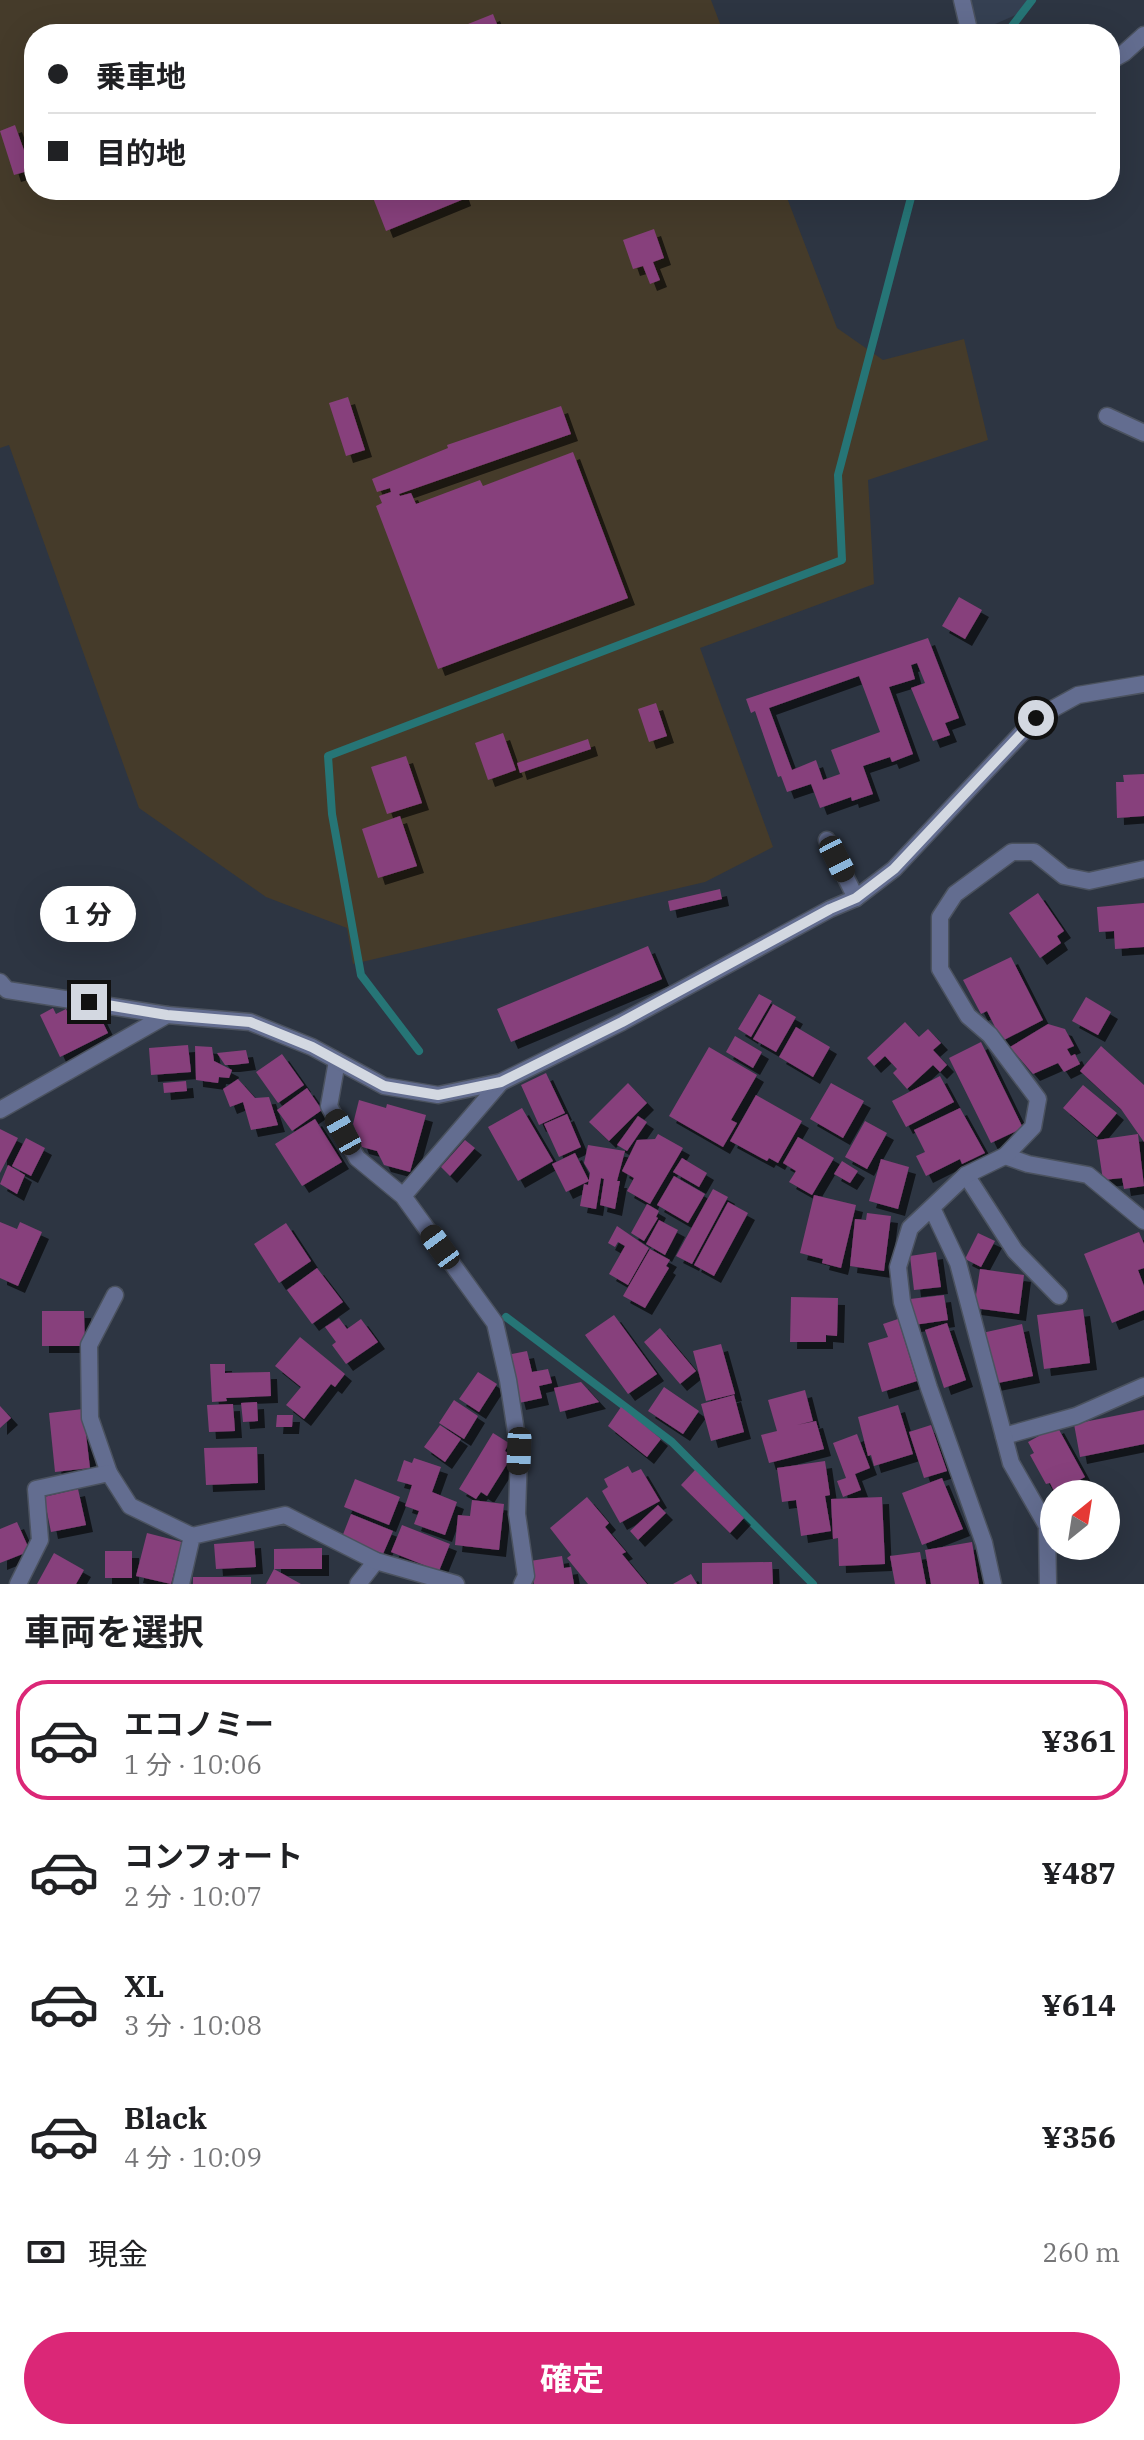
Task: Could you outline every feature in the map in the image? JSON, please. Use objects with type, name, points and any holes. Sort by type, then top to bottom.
[{"type":"street","points":[[962,0],[968,24]]},
{"type":"street","points":[[1120,55],[1144,35]]},
{"type":"street","points":[[1107,416],[1144,433]]},
{"type":"street","points":[[0,982],[7,990],[167,1015],[250,1022],[312,1047],[384,1086],[438,1095],[501,1082],[622,1022],[830,909],[856,898],[894,869],[1036,718],[1078,695],[1144,684]]},
{"type":"street","points":[[827,840],[856,898]]},
{"type":"street","points":[[993,1584],[984,1543],[902,1302],[898,1267],[910,1228],[966,1175],[1005,1156],[1033,1127],[1038,1099],[990,1035],[968,1016],[940,969],[940,917],[955,894],[1012,852],[1034,852],[1064,876],[1089,881],[1144,869]]},
{"type":"street","points":[[0,1110],[167,1015]]},
{"type":"street","points":[[337,1061],[329,1106],[357,1158],[403,1196],[495,1323],[519,1451],[517,1514],[526,1576],[522,1584]]},
{"type":"street","points":[[403,1196],[501,1082]]},
{"type":"street","points":[[1005,1156],[1028,1164],[1088,1175],[1144,1221]]},
{"type":"street","points":[[966,1175],[1015,1251],[1059,1296]]},
{"type":"street","points":[[932,1208],[958,1263],[1011,1463],[1047,1526],[1048,1584]]},
{"type":"street","points":[[115,1295],[89,1345],[90,1418],[109,1473],[130,1506],[192,1536],[285,1515],[376,1561],[456,1584]]},
{"type":"street","points":[[1004,1436],[1076,1416],[1144,1386]]},
{"type":"street","points":[[18,1584],[40,1540],[36,1489],[109,1473]]},
{"type":"street","points":[[181,1584],[192,1536]]},
{"type":"street","points":[[358,1584],[376,1561]]},
{"type":"shaded area","points":[[0,0],[711,0],[720,24],[24,24],[24,200],[788,200],[837,328],[883,360],[964,339],[988,440],[868,480],[874,584],[700,648],[773,847],[705,882],[353,964],[347,928],[266,897],[139,808],[9,445],[0,448]]},
{"type":"shaded area","points":[[970,0],[1030,0],[1018,14],[995,24],[977,24]]},
{"type":"building","points":[[493,14],[497,24],[468,24]]},
{"type":"building","points":[[15,125],[24,150],[24,172],[14,175],[0,131]]},
{"type":"building","points":[[374,200],[462,200],[386,231]]},
{"type":"building","points":[[654,229],[664,258],[653,262],[660,280],[650,284],[643,266],[633,269],[623,240]]},
{"type":"building","points":[[348,397],[365,450],[346,456],[329,403]]},
{"type":"building","points":[[561,406],[571,434],[399,494],[411,493],[416,504],[480,480],[483,486],[573,452],[628,598],[438,669],[376,506],[382,503],[379,496],[391,492],[390,488],[377,492],[372,479],[448,448],[447,445]]},
{"type":"building","points":[[959,597],[982,610],[965,639],[942,626]]},
{"type":"building","points":[[928,638],[959,718],[945,723],[950,735],[933,741],[911,688],[925,683],[917,663],[911,665],[915,679],[889,687],[913,754],[892,762],[890,757],[863,766],[873,794],[852,801],[851,797],[820,808],[811,784],[787,792],[781,776],[778,777],[755,711],[751,713],[746,699]],"holes":[[[859,676],[880,732],[831,750],[840,774],[823,780],[816,760],[792,770],[769,708]]]},
{"type":"building","points":[[656,703],[667,736],[649,742],[638,709]]},
{"type":"building","points":[[503,733],[516,770],[488,780],[475,743]]},
{"type":"building","points":[[588,739],[591,749],[520,773],[517,763]]},
{"type":"building","points":[[406,756],[422,803],[387,814],[371,767]]},
{"type":"building","points":[[1144,774],[1144,816],[1117,818],[1116,782],[1124,782],[1123,775]]},
{"type":"building","points":[[400,816],[417,866],[378,878],[362,829]]},
{"type":"building","points":[[720,889],[722,899],[670,911],[668,901]]},
{"type":"building","points":[[1038,893],[1064,931],[1057,936],[1061,943],[1040,958],[1009,913]]},
{"type":"building","points":[[1144,903],[1144,947],[1115,949],[1114,931],[1099,932],[1097,907]]},
{"type":"building","points":[[648,946],[662,979],[511,1042],[497,1009]]},
{"type":"building","points":[[1011,957],[1043,1020],[1002,1041],[987,1011],[981,1014],[963,980]]},
{"type":"building","points":[[759,994],[772,1001],[751,1037],[738,1029]]},
{"type":"building","points":[[1086,997],[1111,1012],[1098,1035],[1072,1021]]},
{"type":"building","points":[[773,1004],[796,1017],[776,1052],[753,1039]]},
{"type":"building","points":[[53,1008],[56,1014],[66,1009],[73,1023],[97,1010],[108,1033],[60,1057],[40,1015]]},
{"type":"building","points":[[905,1022],[919,1037],[928,1029],[941,1043],[933,1050],[947,1065],[940,1072],[933,1065],[907,1089],[893,1073],[897,1069],[885,1056],[874,1066],[867,1058]]},
{"type":"building","points":[[1048,1024],[1065,1029],[1074,1046],[1067,1049],[1071,1056],[1075,1054],[1080,1064],[1064,1072],[1058,1063],[1033,1074],[1010,1047]]},
{"type":"building","points":[[796,1027],[830,1047],[813,1077],[779,1057]]},
{"type":"building","points":[[735,1036],[762,1052],[753,1068],[726,1052]]},
{"type":"building","points":[[981,1042],[1023,1128],[991,1143],[949,1058]]},
{"type":"building","points":[[188,1045],[191,1072],[151,1075],[149,1048]]},
{"type":"building","points":[[195,1046],[212,1047],[214,1061],[232,1070],[229,1078],[219,1077],[218,1083],[196,1080]]},
{"type":"building","points":[[1101,1046],[1144,1085],[1144,1142],[1121,1109],[1080,1071]]},
{"type":"building","points":[[709,1047],[757,1075],[731,1120],[737,1123],[723,1147],[669,1116]]},
{"type":"building","points":[[246,1050],[249,1063],[233,1065],[225,1065],[217,1053]]},
{"type":"building","points":[[282,1054],[304,1085],[278,1103],[256,1072]]},
{"type":"building","points":[[546,1073],[565,1113],[539,1125],[521,1085]]},
{"type":"building","points":[[940,1076],[954,1102],[906,1127],[892,1101]]},
{"type":"building","points":[[238,1079],[255,1098],[269,1097],[278,1125],[251,1130],[243,1102],[230,1107],[223,1089]]},
{"type":"building","points":[[186,1081],[187,1091],[164,1093],[163,1083]]},
{"type":"building","points":[[628,1083],[647,1103],[609,1141],[589,1122]]},
{"type":"building","points":[[831,1083],[864,1101],[843,1138],[810,1119]]},
{"type":"building","points":[[1083,1085],[1117,1113],[1097,1137],[1063,1108]]},
{"type":"building","points":[[307,1088],[322,1110],[292,1131],[277,1110]]},
{"type":"building","points":[[756,1095],[802,1121],[778,1163],[769,1158],[767,1161],[730,1141]]},
{"type":"building","points":[[359,1100],[426,1115],[410,1172],[384,1165],[377,1151],[362,1147],[353,1124]]},
{"type":"building","points":[[522,1108],[553,1161],[518,1181],[488,1127]]},
{"type":"building","points":[[960,1108],[985,1153],[962,1164],[960,1159],[926,1176],[916,1156],[925,1152],[914,1130]]},
{"type":"building","points":[[567,1114],[581,1147],[559,1157],[544,1124]]},
{"type":"building","points":[[638,1116],[647,1122],[627,1151],[617,1145]]},
{"type":"building","points":[[315,1119],[342,1162],[302,1186],[275,1144]]},
{"type":"building","points":[[865,1121],[887,1133],[867,1169],[845,1157]]},
{"type":"building","points":[[0,1129],[18,1138],[0,1173]]},
{"type":"building","points":[[658,1134],[683,1148],[650,1204],[627,1191],[634,1178],[622,1171],[637,1140],[655,1139]]},
{"type":"building","points":[[1138,1134],[1144,1186],[1124,1189],[1122,1178],[1103,1180],[1097,1140]]},
{"type":"building","points":[[798,1137],[834,1158],[812,1195],[789,1182],[796,1171],[783,1163]]},
{"type":"building","points":[[26,1138],[45,1148],[31,1176],[12,1166]]},
{"type":"building","points":[[465,1140],[475,1148],[450,1176],[441,1167]]},
{"type":"building","points":[[588,1145],[625,1151],[617,1181],[620,1181],[615,1209],[600,1205],[604,1179],[601,1178],[596,1209],[580,1206],[584,1184],[588,1185],[590,1173],[584,1163]]},
{"type":"building","points":[[575,1153],[589,1181],[566,1192],[552,1164]]},
{"type":"building","points":[[682,1158],[707,1173],[699,1187],[673,1172]]},
{"type":"building","points":[[881,1159],[909,1167],[898,1209],[869,1201]]},
{"type":"building","points":[[842,1161],[858,1171],[850,1183],[834,1174]]},
{"type":"building","points":[[8,1165],[25,1175],[17,1194],[0,1184]]},
{"type":"building","points":[[674,1176],[705,1194],[688,1223],[657,1205]]},
{"type":"building","points":[[713,1189],[728,1197],[692,1264],[676,1256]]},
{"type":"building","points":[[814,1195],[856,1205],[841,1268],[800,1253]]},
{"type":"building","points":[[728,1202],[748,1213],[714,1276],[694,1265]]},
{"type":"building","points":[[647,1204],[659,1211],[644,1241],[631,1233]]},
{"type":"building","points":[[867,1213],[891,1216],[884,1271],[850,1266],[855,1219],[866,1220]]},
{"type":"building","points":[[659,1220],[678,1230],[665,1255],[646,1244]]},
{"type":"building","points":[[0,1222],[17,1229],[20,1222],[42,1232],[18,1286],[0,1278]]},
{"type":"building","points":[[286,1223],[311,1261],[279,1283],[254,1244]]},
{"type":"building","points":[[617,1226],[649,1248],[628,1285],[609,1274],[625,1246],[618,1242],[615,1247],[608,1243]]},
{"type":"building","points":[[1139,1232],[1144,1244],[1144,1268],[1138,1270],[1144,1286],[1144,1310],[1112,1323],[1084,1254]]},
{"type":"building","points":[[978,1233],[995,1241],[981,1267],[965,1259]]},
{"type":"building","points":[[650,1249],[670,1260],[666,1266],[669,1268],[645,1308],[623,1296]]},
{"type":"building","points":[[936,1252],[941,1287],[914,1290],[910,1256]]},
{"type":"building","points":[[317,1268],[343,1302],[312,1324],[287,1290]]},
{"type":"building","points":[[980,1269],[1024,1275],[1019,1314],[974,1308]]},
{"type":"building","points":[[944,1295],[948,1320],[914,1325],[910,1299]]},
{"type":"building","points":[[791,1297],[838,1298],[837,1336],[826,1335],[826,1342],[790,1342]]},
{"type":"building","points":[[1083,1309],[1090,1363],[1044,1369],[1037,1315]]},
{"type":"building","points":[[42,1311],[84,1311],[85,1346],[42,1346]]},
{"type":"building","points":[[614,1315],[657,1374],[628,1394],[585,1335]]},
{"type":"building","points":[[339,1318],[347,1329],[361,1319],[378,1342],[346,1364],[332,1345],[336,1342],[325,1327]]},
{"type":"building","points":[[898,1319],[917,1381],[882,1392],[868,1343],[888,1337],[883,1324]]},
{"type":"building","points":[[947,1323],[966,1380],[944,1388],[925,1330]]},
{"type":"building","points":[[1022,1324],[1033,1376],[993,1384],[982,1333]]},
{"type":"building","points":[[660,1328],[696,1371],[680,1384],[644,1342]]},
{"type":"building","points":[[300,1337],[345,1374],[335,1387],[331,1384],[304,1419],[286,1405],[301,1387],[275,1366]]},
{"type":"building","points":[[721,1344],[735,1394],[706,1401],[693,1351]]},
{"type":"building","points":[[527,1351],[532,1372],[548,1369],[552,1383],[539,1386],[542,1398],[519,1403],[507,1355]]},
{"type":"building","points":[[210,1364],[225,1364],[225,1373],[270,1372],[271,1396],[226,1398],[227,1401],[212,1402]]},
{"type":"building","points":[[478,1372],[497,1384],[479,1412],[459,1399]]},
{"type":"building","points":[[581,1382],[599,1402],[560,1412],[554,1388]]},
{"type":"building","points":[[664,1387],[699,1411],[683,1434],[648,1411]]},
{"type":"building","points":[[805,1390],[813,1421],[797,1425],[816,1421],[824,1449],[769,1463],[761,1435],[777,1431],[768,1400]]},
{"type":"building","points":[[734,1395],[744,1432],[711,1441],[701,1404]]},
{"type":"building","points":[[454,1400],[478,1416],[464,1439],[439,1423]]},
{"type":"building","points":[[257,1402],[258,1421],[243,1422],[241,1403]]},
{"type":"building","points":[[233,1404],[235,1431],[209,1432],[207,1405]]},
{"type":"building","points":[[898,1405],[913,1454],[874,1466],[871,1455],[868,1456],[858,1417]]},
{"type":"building","points":[[0,1406],[11,1418],[0,1428]]},
{"type":"building","points":[[621,1407],[661,1439],[647,1457],[608,1426]]},
{"type":"building","points":[[83,1409],[90,1468],[55,1472],[49,1413]]},
{"type":"building","points":[[1144,1410],[1144,1444],[1080,1457],[1074,1424]]},
{"type":"building","points":[[277,1415],[293,1415],[292,1427],[276,1427]]},
{"type":"building","points":[[440,1425],[461,1439],[445,1462],[424,1447]]},
{"type":"building","points":[[931,1425],[947,1471],[924,1478],[909,1432]]},
{"type":"building","points":[[1057,1426],[1085,1477],[1079,1480],[1044,1480],[1030,1455],[1034,1453],[1028,1442]]},
{"type":"building","points":[[493,1433],[509,1443],[505,1451],[512,1456],[487,1496],[481,1492],[476,1499],[459,1489]]},
{"type":"building","points":[[857,1434],[870,1468],[855,1474],[861,1490],[843,1497],[837,1481],[846,1478],[833,1443]]},
{"type":"building","points":[[257,1447],[258,1483],[206,1485],[204,1448]]},
{"type":"building","points":[[414,1458],[441,1467],[432,1492],[457,1502],[445,1535],[414,1524],[419,1511],[405,1506],[412,1485],[397,1481],[404,1460],[412,1463]]},
{"type":"building","points":[[825,1461],[830,1495],[825,1496],[831,1531],[801,1536],[796,1500],[782,1502],[777,1468]]},
{"type":"building","points":[[628,1466],[632,1473],[641,1469],[660,1501],[620,1523],[602,1491],[608,1487],[604,1479]]},
{"type":"building","points":[[695,1470],[744,1518],[730,1533],[681,1485]]},
{"type":"building","points":[[942,1478],[963,1529],[922,1545],[902,1493]]},
{"type":"building","points":[[355,1479],[400,1497],[389,1525],[344,1507]]},
{"type":"building","points":[[78,1489],[86,1525],[51,1532],[44,1497]]},
{"type":"building","points":[[587,1497],[609,1523],[605,1527],[626,1552],[622,1554],[647,1584],[588,1584],[567,1558],[571,1555],[550,1528]]},
{"type":"building","points":[[882,1497],[885,1564],[839,1566],[838,1538],[833,1539],[831,1499]]},
{"type":"building","points":[[472,1500],[504,1504],[499,1550],[455,1545],[458,1515],[470,1516]]},
{"type":"building","points":[[658,1505],[666,1513],[638,1540],[630,1531]]},
{"type":"building","points":[[351,1514],[393,1531],[383,1554],[342,1537]]},
{"type":"building","points":[[17,1522],[30,1551],[0,1563],[0,1529]]},
{"type":"building","points":[[402,1525],[450,1544],[439,1571],[391,1552]]},
{"type":"building","points":[[147,1533],[182,1542],[171,1584],[136,1576]]},
{"type":"building","points":[[254,1541],[256,1567],[216,1569],[214,1544]]},
{"type":"building","points":[[972,1542],[979,1584],[931,1584],[925,1550]]},
{"type":"building","points":[[322,1548],[322,1569],[274,1569],[274,1549]]},
{"type":"building","points":[[105,1551],[132,1551],[132,1578],[105,1578]]},
{"type":"building","points":[[920,1552],[926,1584],[895,1584],[890,1556]]},
{"type":"building","points":[[54,1553],[84,1570],[76,1584],[37,1584]]},
{"type":"building","points":[[562,1556],[564,1568],[571,1567],[574,1584],[534,1584],[530,1561]]},
{"type":"building","points":[[772,1562],[773,1584],[702,1584],[702,1563]]},
{"type":"building","points":[[274,1569],[301,1584],[266,1584]]},
{"type":"building","points":[[691,1574],[697,1584],[673,1584]]},
{"type":"building","points":[[193,1577],[251,1577],[251,1584],[193,1584]]},
{"type":"waterway","points":[[1014,24],[1032,0]]},
{"type":"waterway","points":[[419,1051],[361,975],[332,814],[328,756],[842,560],[838,475],[910,200]]},
{"type":"waterway","points":[[506,1317],[672,1442],[813,1584]]},
{"type":"route","points":[[89,1002],[167,1015],[250,1022],[312,1047],[384,1086],[438,1095],[501,1082],[622,1022],[830,909],[856,898],[894,869],[1036,718]]}]
